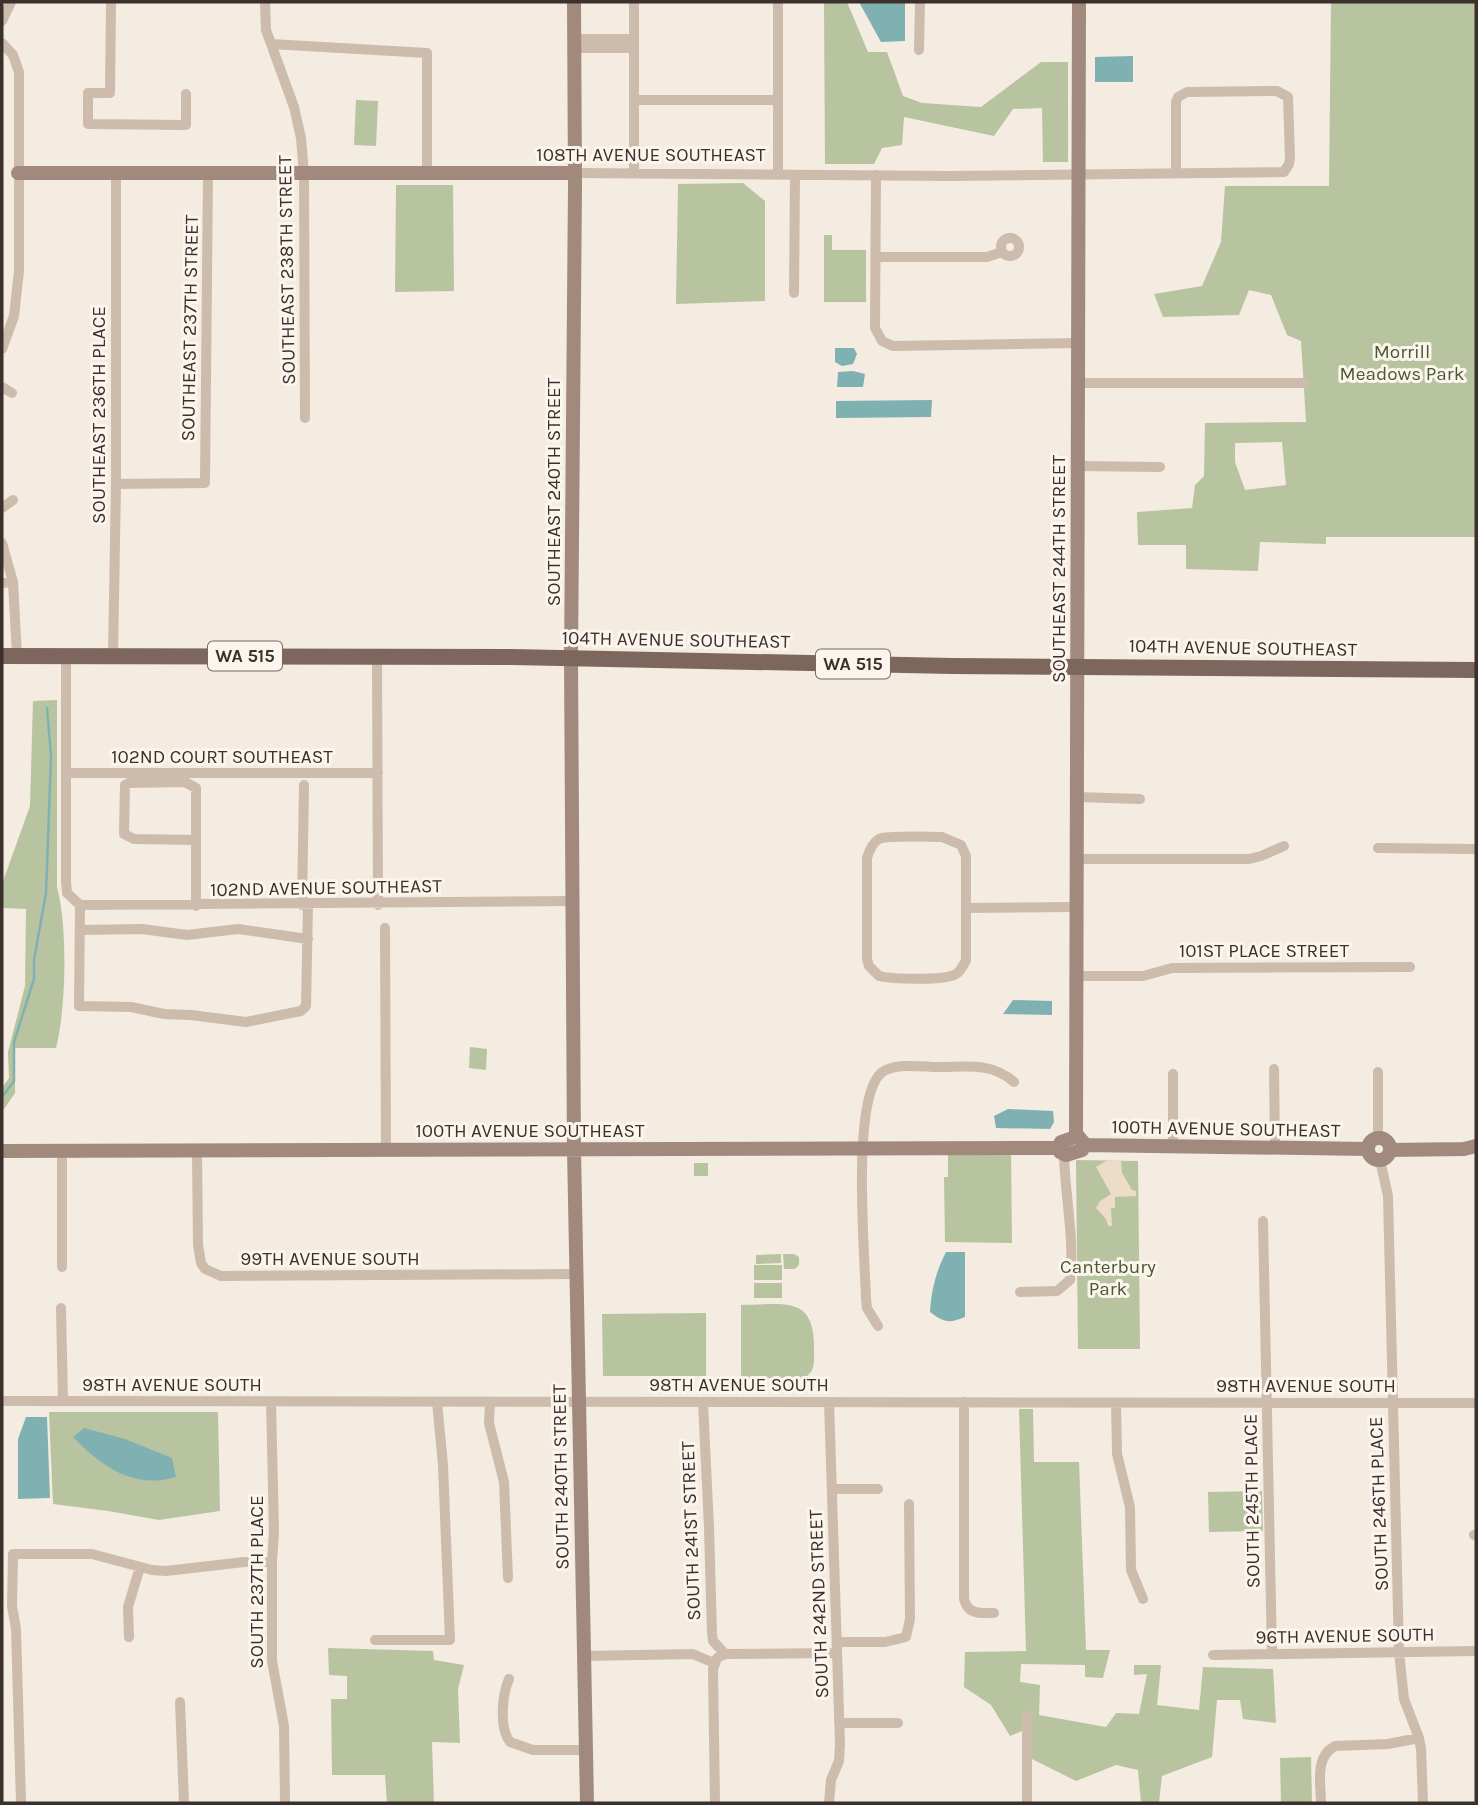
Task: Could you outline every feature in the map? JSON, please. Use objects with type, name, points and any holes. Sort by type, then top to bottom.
[{"type":"main road","name":"104TH AVENUE SOUTHEAST","points":[[9,656],[377,656],[945,666],[1476,670]]},
{"type":"street","points":[[2,21],[11,2]]},
{"type":"street","points":[[111,2],[110,93],[88,93],[88,124],[186,125],[186,94]]},
{"type":"street","name":"SOUTHEAST 238TH STREET","points":[[265,2],[266,30],[294,107],[301,138],[304,174],[305,418]]},
{"type":"street","name":"SOUTHEAST 240TH STREET","points":[[574,2],[571,658],[574,1150]]},
{"type":"street","points":[[634,2],[634,173]]},
{"type":"street","points":[[778,2],[778,175]]},
{"type":"street","points":[[919,2],[919,50]]},
{"type":"street","name":"SOUTHEAST 244TH STREET","points":[[1079,2],[1076,976],[1080,1141]]},
{"type":"street","points":[[2,43],[13,55],[19,72],[19,271],[14,316],[2,349]]},
{"type":"street","points":[[271,44],[427,53],[426,173]]},
{"type":"street","points":[[574,44],[634,44]]},
{"type":"street","name":"108TH AVENUE SOUTHEAST","points":[[18,173],[876,175],[1284,173],[1290,158],[1288,97],[1277,91],[1251,91],[1187,92],[1178,97],[1176,173]]},
{"type":"street","points":[[634,100],[778,100]]},
{"type":"street","name":"SOUTHEAST 236TH PLACE","points":[[113,657],[116,174]]},
{"type":"street","name":"SOUTHEAST 237TH STREET","points":[[116,484],[205,482],[208,174]]},
{"type":"street","points":[[794,293],[795,175]]},
{"type":"street","points":[[876,175],[876,328],[882,341],[893,346],[1078,343]]},
{"type":"street","points":[[876,257],[987,257],[1002,252]]},
{"type":"street","points":[[1078,383],[1304,383]]},
{"type":"street","points":[[2,387],[12,393]]},
{"type":"street","points":[[1078,466],[1160,467]]},
{"type":"street","points":[[2,508],[13,500]]},
{"type":"street","points":[[2,543],[7,582],[9,656]]},
{"type":"street","points":[[66,656],[67,893],[80,905],[79,1006],[131,1007],[164,1014],[246,1022],[300,1011],[306,1006],[308,939],[305,905],[304,785]]},
{"type":"street","points":[[377,656],[382,905],[385,916]]},
{"type":"street","name":"102ND COURT SOUTHEAST","points":[[66,773],[378,773]]},
{"type":"street","name":"102ND COURT SOUTHEAST","points":[[185,782],[192,785],[196,792],[196,840],[129,838],[123,829],[123,788],[129,783],[185,782]]},
{"type":"street","points":[[1077,797],[1140,799]]},
{"type":"street","points":[[942,837],[961,845],[966,856],[966,908],[965,960],[959,973],[946,978],[884,977],[869,966],[867,858],[873,844],[884,838],[942,837]]},
{"type":"street","points":[[196,840],[196,906]]},
{"type":"street","points":[[1077,859],[1249,859],[1284,846]]},
{"type":"street","points":[[1378,848],[1476,849]]},
{"type":"street","name":"102ND AVENUE SOUTHEAST","points":[[80,905],[382,905],[573,901]]},
{"type":"street","points":[[966,908],[1076,907]]},
{"type":"street","points":[[385,928],[386,1149]]},
{"type":"street","points":[[80,930],[142,929],[187,935],[237,929],[308,939]]},
{"type":"street","name":"101ST PLACE STREET","points":[[1076,976],[1143,976],[1172,968],[1410,967]]},
{"type":"street","points":[[878,1326],[867,1308],[866,1299],[862,1149],[863,1124],[870,1093],[880,1074],[897,1067],[988,1068],[1001,1071],[1014,1082]]},
{"type":"street","points":[[1274,1069],[1275,1147]]},
{"type":"street","points":[[1378,1072],[1373,1144],[1385,1141],[1385,1155],[1476,1146]]},
{"type":"street","points":[[1173,1074],[1173,1147]]},
{"type":"street","points":[[1020,1292],[1056,1291],[1070,1280],[1069,1220],[1061,1151],[1082,1150],[1080,1141]]},
{"type":"street","name":"100TH AVENUE SOUTHEAST","points":[[1080,1141],[1173,1147],[1373,1144]]},
{"type":"street","name":"SOUTH 240TH STREET","points":[[574,1150],[587,1803]]},
{"type":"street","name":"100TH AVENUE SOUTHEAST","points":[[2,1151],[1061,1151]]},
{"type":"street","points":[[62,1151],[62,1267]]},
{"type":"street","name":"99TH AVENUE SOUTH","points":[[197,1152],[198,1253],[205,1269],[221,1276],[576,1275]]},
{"type":"street","name":"SOUTH 246TH PLACE","points":[[1385,1155],[1399,1651],[1404,1699],[1419,1738],[1423,1803]]},
{"type":"street","name":"SOUTH 245TH PLACE","points":[[1263,1220],[1272,1654]]},
{"type":"street","points":[[61,1308],[63,1401]]},
{"type":"street","name":"98TH AVENUE SOUTH","points":[[2,1401],[1476,1403]]},
{"type":"street","name":"SOUTH 237TH PLACE","points":[[271,1402],[274,1532],[272,1661],[284,1726],[285,1803]]},
{"type":"street","points":[[375,1640],[450,1640],[443,1465],[437,1402]]},
{"type":"street","name":"SOUTH 241ST STREET","points":[[703,1402],[712,1633],[718,1658],[715,1803]]},
{"type":"street","name":"SOUTH 242ND STREET","points":[[829,1803],[831,1780],[839,1761],[830,1402]]},
{"type":"street","points":[[964,1402],[964,1599],[968,1610],[973,1613],[994,1613]]},
{"type":"street","points":[[489,1403],[489,1423],[504,1482],[508,1578]]},
{"type":"street","points":[[1116,1403],[1117,1454],[1130,1507],[1131,1570],[1143,1599]]},
{"type":"street","points":[[832,1489],[878,1489]]},
{"type":"street","points":[[836,1642],[885,1642],[906,1637],[910,1619],[909,1504]]},
{"type":"street","points":[[21,1803],[16,1629],[12,1606],[13,1554],[92,1554],[166,1571],[232,1563],[272,1562]]},
{"type":"street","points":[[129,1637],[128,1607],[140,1567]]},
{"type":"street","name":"96TH AVENUE SOUTH","points":[[1213,1655],[1476,1651]]},
{"type":"street","points":[[584,1656],[693,1654],[718,1658],[837,1653]]},
{"type":"street","points":[[509,1679],[504,1702],[504,1731],[510,1742],[533,1750],[586,1750]]},
{"type":"street","points":[[180,1702],[184,1803]]},
{"type":"street","points":[[1027,1715],[1027,1803]]},
{"type":"street","points":[[839,1723],[898,1723]]},
{"type":"street","points":[[1321,1803],[1320,1767],[1325,1754],[1335,1746],[1388,1744],[1419,1738]]},
{"type":"green space","points":[[824,2],[847,2],[868,52],[887,52],[903,96],[922,103],[981,107],[1041,62],[1068,62],[1068,162],[1043,162],[1042,108],[1013,109],[994,136],[904,117],[902,145],[882,148],[874,164],[825,164]]},
{"type":"green space","name":"Morrill Meadows Park","points":[[1331,2],[1476,2],[1476,537],[1326,537],[1326,544],[1260,542],[1258,571],[1186,569],[1186,545],[1138,545],[1137,512],[1192,508],[1195,485],[1204,476],[1205,423],[1306,422],[1301,341],[1287,335],[1271,295],[1249,290],[1239,315],[1163,317],[1154,294],[1202,286],[1221,242],[1225,186],[1329,186]],"holes":[[[1282,442],[1286,485],[1245,490],[1235,462],[1235,443]]]},
{"type":"green space","points":[[356,100],[378,101],[376,146],[354,145]]},
{"type":"green space","points":[[743,183],[765,201],[765,301],[676,304],[678,184]]},
{"type":"green space","points":[[396,185],[453,185],[454,291],[395,292]]},
{"type":"green space","points":[[824,235],[832,235],[832,250],[866,250],[866,302],[824,302]]},
{"type":"green space","points":[[57,700],[57,887],[64,945],[62,1012],[56,1048],[15,1048],[15,1093],[2,1112],[2,1088],[9,1078],[8,1052],[25,986],[26,909],[2,908],[2,884],[30,806],[33,701]]},
{"type":"green space","points":[[470,1047],[487,1049],[486,1070],[469,1068]]},
{"type":"green space","points":[[948,1151],[1011,1152],[1012,1243],[945,1242],[944,1177],[948,1177]]},
{"type":"green space","name":"Canterbury Park","points":[[1076,1160],[1138,1161],[1140,1349],[1078,1349]]},
{"type":"green space","points":[[694,1163],[708,1163],[708,1176],[694,1176]]},
{"type":"green space","points":[[781,1254],[781,1263],[756,1264],[756,1255]]},
{"type":"green space","points":[[783,1254],[799,1257],[799,1265],[795,1269],[784,1269]]},
{"type":"green space","points":[[754,1265],[782,1265],[782,1280],[754,1280]]},
{"type":"green space","points":[[754,1283],[782,1283],[782,1298],[754,1298]]},
{"type":"green space","points":[[783,1304],[802,1311],[809,1319],[813,1331],[814,1362],[808,1375],[804,1378],[744,1378],[741,1375],[741,1305]]},
{"type":"green space","points":[[706,1313],[706,1376],[603,1376],[602,1314]]},
{"type":"green space","points":[[1019,1409],[1033,1409],[1034,1462],[1079,1462],[1086,1650],[1110,1650],[1103,1678],[1085,1677],[1085,1665],[1021,1664],[1020,1682],[1040,1685],[1039,1715],[1106,1727],[1116,1713],[1139,1714],[1147,1674],[1134,1675],[1134,1665],[1161,1665],[1157,1705],[1199,1710],[1203,1667],[1273,1669],[1276,1723],[1243,1719],[1240,1700],[1217,1700],[1212,1757],[1162,1776],[1157,1803],[1141,1803],[1138,1770],[1116,1765],[1076,1781],[1032,1759],[1032,1727],[1010,1736],[991,1705],[964,1687],[965,1652],[1026,1651]]},
{"type":"green space","points":[[49,1412],[218,1412],[220,1511],[159,1520],[53,1504]]},
{"type":"green space","points":[[1262,1491],[1263,1531],[1209,1532],[1208,1492]]},
{"type":"green space","points":[[328,1648],[433,1651],[434,1660],[464,1665],[458,1689],[460,1743],[432,1742],[434,1803],[387,1803],[385,1775],[332,1775],[331,1699],[347,1699],[347,1676],[329,1675]]},
{"type":"green space","points":[[1311,1757],[1312,1803],[1281,1803],[1280,1758]]},
{"type":"shaded area","points":[[1106,1161],[1121,1161],[1122,1173],[1132,1190],[1136,1191],[1136,1196],[1115,1197],[1115,1208],[1111,1208],[1112,1226],[1108,1226],[1106,1219],[1096,1208],[1100,1201],[1111,1194],[1096,1167]]},
{"type":"water","points":[[859,2],[905,2],[905,41],[881,42]]},
{"type":"water","points":[[1133,56],[1133,82],[1095,82],[1095,57]]},
{"type":"water","points":[[835,348],[854,348],[857,354],[853,364],[842,366],[835,362]]},
{"type":"water","points":[[853,371],[865,374],[863,387],[837,387],[838,372]]},
{"type":"water","points":[[932,400],[931,417],[836,418],[836,401]]},
{"type":"water","points":[[1013,1000],[1052,1001],[1052,1015],[1003,1014]]},
{"type":"water","points":[[1008,1109],[1053,1111],[1054,1122],[1050,1129],[996,1128],[994,1116]]},
{"type":"water","points":[[946,1252],[965,1252],[965,1317],[955,1321],[943,1320],[930,1312],[939,1266]]},
{"type":"water","points":[[26,1417],[47,1417],[50,1498],[18,1499],[18,1439]]},
{"type":"water","points":[[84,1428],[125,1439],[172,1458],[176,1477],[146,1480],[119,1473],[95,1457],[73,1437]]},
{"type":"waterway","points":[[2,1097],[14,1081],[14,1042],[34,979],[34,960],[46,893],[51,756],[47,708]]}]
